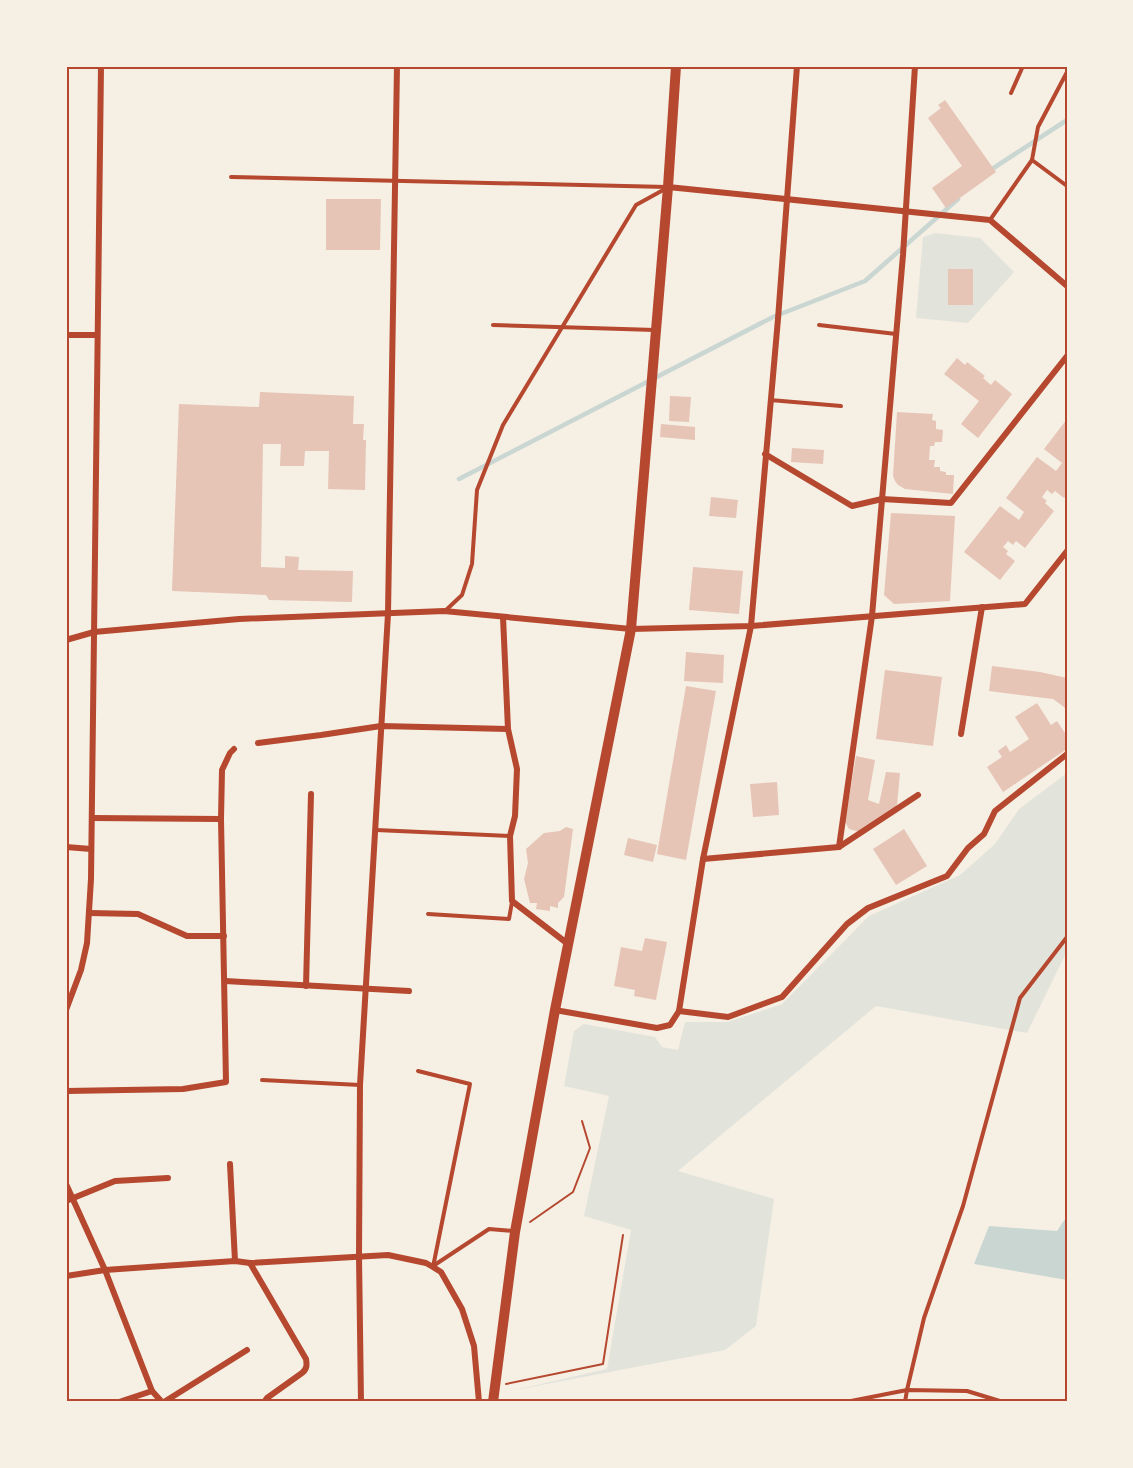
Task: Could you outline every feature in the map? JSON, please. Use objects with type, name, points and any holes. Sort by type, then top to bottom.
[{"type":"street","points":[[66,1010],[68,999],[81,970],[87,942],[89,913],[100,66]]},
{"type":"street","points":[[361,1402],[360,1085],[388,614],[397,66]]},
{"type":"street","points":[[493,1402],[515,1232],[555,1010],[631,629],[676,66]]},
{"type":"street","points":[[555,1010],[657,1028],[670,1025],[679,1011],[703,859],[751,626],[797,66]]},
{"type":"street","points":[[839,847],[872,616],[903,255],[915,66]]},
{"type":"street","points":[[668,187],[990,220],[1067,286]]},
{"type":"street","points":[[66,335],[98,335]]},
{"type":"street","points":[[765,454],[852,506],[882,499],[951,503],[1067,356]]},
{"type":"street","points":[[66,640],[94,632],[239,619],[444,611],[631,629],[751,626],[1025,604],[1067,551]]},
{"type":"street","points":[[961,734],[982,607]]},
{"type":"street","points":[[503,617],[508,729],[517,769],[515,816],[510,836],[512,901],[568,944]]},
{"type":"street","points":[[258,743],[381,726],[508,729]]},
{"type":"street","points":[[66,1091],[183,1089],[226,1082],[222,770],[234,749]]},
{"type":"street","points":[[679,1011],[728,1017],[782,997],[847,924],[868,908],[947,876],[968,848],[984,834],[995,811],[1067,754]]},
{"type":"street","points":[[306,986],[310,794]]},
{"type":"street","points":[[703,859],[839,847],[918,795]]},
{"type":"street","points":[[92,818],[221,819]]},
{"type":"street","points":[[66,847],[91,849]]},
{"type":"street","points":[[89,913],[138,914],[187,936],[224,936]]},
{"type":"street","points":[[225,981],[408,991]]},
{"type":"street","points":[[230,1164],[235,1261]]},
{"type":"street","points":[[66,1201],[115,1181],[168,1178]]},
{"type":"street","points":[[66,1184],[105,1270],[152,1391],[163,1402],[247,1350]]},
{"type":"street","points":[[66,1276],[105,1270],[235,1261],[250,1263],[359,1256],[388,1255],[426,1263],[441,1272],[462,1309],[474,1346],[479,1402]]},
{"type":"street","points":[[250,1263],[307,1364],[306,1370],[264,1402]]},
{"type":"street","points":[[119,1402],[152,1391]]},
{"type":"lane","points":[[1011,93],[1023,66]]},
{"type":"lane","points":[[990,220],[1032,160],[1038,127],[1067,72]]},
{"type":"lane","points":[[1032,160],[1067,186]]},
{"type":"lane","points":[[231,177],[668,187]]},
{"type":"lane","points":[[444,611],[462,595],[472,564],[477,490],[502,425],[636,205],[668,187]]},
{"type":"lane","points":[[493,325],[656,330]]},
{"type":"lane","points":[[819,325],[896,334]]},
{"type":"lane","points":[[770,400],[841,406]]},
{"type":"lane","points":[[375,830],[510,836]]},
{"type":"lane","points":[[428,914],[509,919],[512,901]]},
{"type":"lane","points":[[905,1402],[924,1318],[963,1206],[1020,998],[1067,937]]},
{"type":"lane","points":[[418,1071],[470,1084],[433,1267]]},
{"type":"lane","points":[[262,1080],[360,1085]]},
{"type":"lane","points":[[433,1267],[489,1229],[515,1232]]},
{"type":"lane","points":[[846,1402],[906,1390],[967,1391],[1003,1402]]},
{"type":"path","points":[[515,1232],[573,1192],[590,1148],[582,1121]]},
{"type":"path","points":[[495,1386],[603,1364],[623,1235]]},
{"type":"shaded area","points":[[935,233],[980,238],[1014,272],[968,323],[916,318],[923,237]]},
{"type":"shaded area","points":[[1067,773],[1067,951],[1027,1033],[876,1006],[678,1171],[774,1199],[756,1326],[725,1350],[510,1391],[607,1369],[631,1230],[584,1216],[609,1096],[564,1086],[574,1031],[584,1024],[655,1037],[662,1047],[678,1050],[685,1022],[728,1022],[782,1004],[869,916],[960,875],[995,844],[1019,809]]},
{"type":"shaded area","points":[[1067,1216],[1067,1280],[974,1264],[989,1226],[1057,1231]]},
{"type":"building","points":[[945,100],[996,172],[946,208],[932,188],[962,166],[928,118],[941,108],[938,105]]},
{"type":"building","points":[[326,199],[381,199],[380,250],[326,250]]},
{"type":"building","points":[[948,269],[973,269],[973,305],[948,305]]},
{"type":"building","points":[[957,358],[965,365],[967,362],[985,376],[983,378],[991,385],[995,380],[1012,394],[978,438],[961,424],[979,401],[944,374]]},
{"type":"building","points":[[260,392],[354,396],[353,424],[364,424],[363,440],[366,440],[365,490],[328,489],[329,451],[305,451],[304,466],[280,466],[281,444],[263,444],[261,567],[285,568],[285,556],[299,557],[298,570],[353,571],[352,602],[269,600],[266,595],[172,591],[179,404],[259,407]]},
{"type":"building","points":[[670,396],[691,397],[689,422],[669,421]]},
{"type":"building","points":[[897,412],[933,414],[932,420],[936,421],[936,429],[943,430],[942,442],[935,442],[934,446],[930,446],[929,460],[935,460],[934,467],[940,467],[940,471],[946,472],[946,475],[954,475],[953,494],[905,489],[895,481],[893,476]]},
{"type":"building","points":[[1067,419],[1067,494],[1064,498],[1055,491],[1052,494],[1047,490],[1042,497],[1054,511],[1025,548],[1016,541],[1013,545],[1008,541],[1003,547],[1008,551],[1006,554],[1015,561],[1000,580],[964,552],[1000,506],[1019,520],[1024,512],[1006,498],[1037,457],[1056,471],[1062,463],[1044,449]]},
{"type":"building","points":[[661,424],[695,427],[695,440],[660,437]]},
{"type":"building","points":[[792,448],[824,450],[823,464],[791,462]]},
{"type":"building","points":[[711,497],[738,500],[736,518],[709,516]]},
{"type":"building","points":[[891,513],[955,516],[950,601],[894,604],[884,595]]},
{"type":"building","points":[[693,567],[743,571],[739,614],[689,610]]},
{"type":"building","points":[[686,652],[724,655],[723,683],[684,681]]},
{"type":"building","points":[[992,666],[1067,678],[1067,711],[1053,699],[989,691]]},
{"type":"building","points":[[885,670],[942,677],[933,746],[876,739]]},
{"type":"building","points":[[686,686],[716,691],[686,860],[657,854]]},
{"type":"building","points":[[1037,703],[1051,725],[1057,721],[1067,736],[1067,749],[1003,792],[987,767],[1002,757],[998,751],[1006,745],[1010,752],[1029,739],[1015,717]]},
{"type":"building","points":[[856,756],[875,760],[868,800],[879,804],[886,772],[900,773],[895,808],[859,831],[849,829],[845,822]]},
{"type":"building","points":[[777,782],[779,815],[753,817],[750,784]]},
{"type":"building","points":[[566,827],[573,829],[564,897],[558,903],[558,908],[550,906],[550,911],[536,909],[537,903],[530,903],[524,879],[528,863],[526,849],[544,833],[560,831]]},
{"type":"building","points":[[904,829],[927,866],[896,885],[873,849]]},
{"type":"building","points":[[628,838],[657,845],[653,862],[624,855]]},
{"type":"building","points":[[645,938],[667,942],[656,1000],[634,996],[635,990],[614,986],[621,947],[642,951]]},
{"type":"waterway","points":[[989,171],[1067,120]]},
{"type":"waterway","points":[[459,479],[773,317],[865,281],[958,199]]}]
